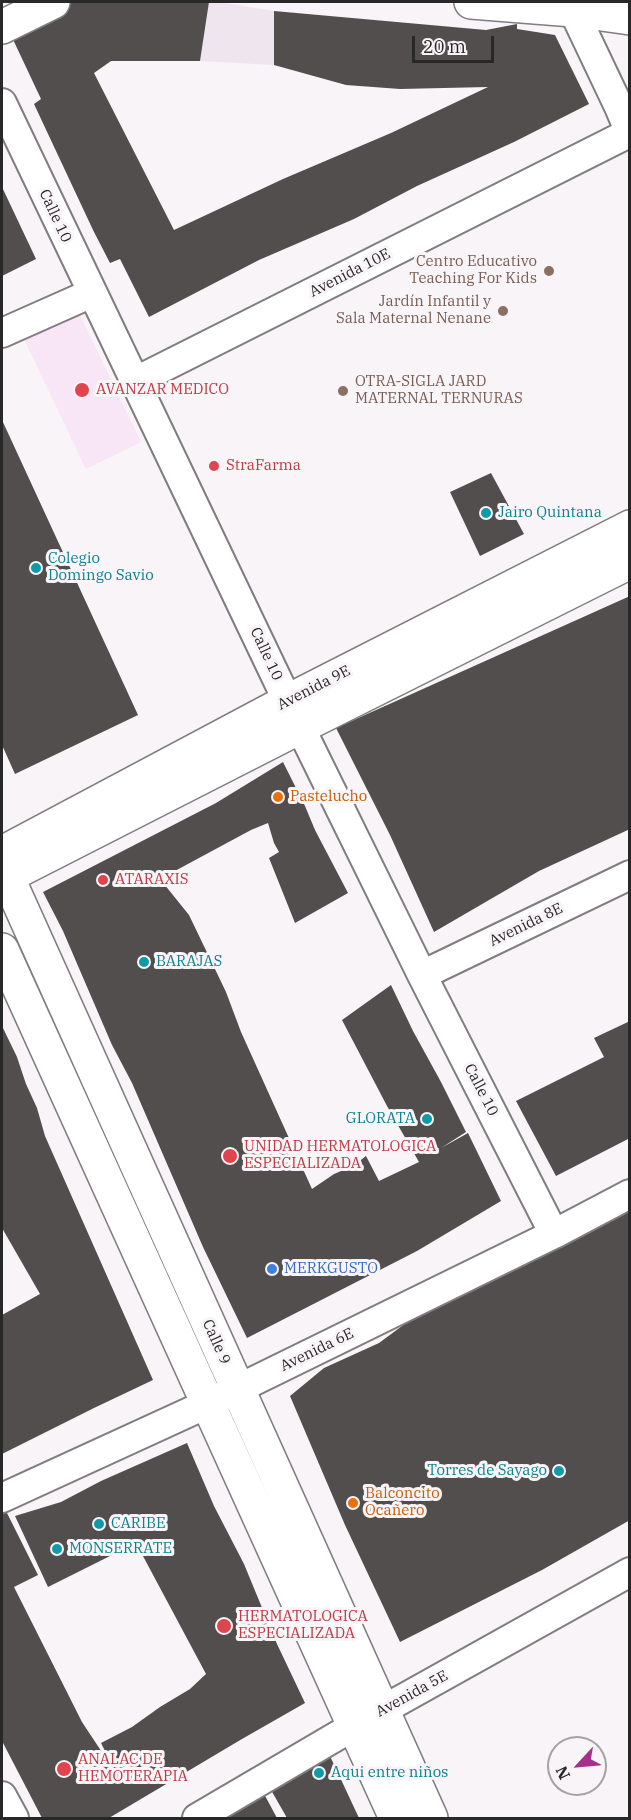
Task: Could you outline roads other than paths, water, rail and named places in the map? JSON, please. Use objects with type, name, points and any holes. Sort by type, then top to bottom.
[{"type":"street","points":[[2,27],[53,2]]},
{"type":"street","points":[[471,2],[630,17]]},
{"type":"street","points":[[618,2],[630,17]]},
{"type":"street","points":[[573,10],[629,133]]},
{"type":"street","name":"Calle 10","points":[[2,103],[294,714],[422,975],[554,1234]]},
{"type":"street","name":"Avenida 10E","points":[[136,381],[629,133]]},
{"type":"street","points":[[2,333],[92,293]]},
{"type":"street","name":"Avenida 9E","points":[[3,868],[294,714],[630,527]]},
{"type":"street","name":"Avenida 9E","points":[[294,714],[630,562]]},
{"type":"street","name":"Calle 9","points":[[3,868],[431,1818]]},
{"type":"street","name":"Avenida 8E","points":[[422,975],[630,875]]},
{"type":"street","points":[[2,950],[396,1818]]},
{"type":"street","points":[[47,1052],[79,1037]]},
{"type":"street","name":"Avenida 6E","points":[[2,1498],[207,1404],[554,1234],[630,1194]]},
{"type":"street","name":"Avenida 5E","points":[[197,1818],[354,1726],[630,1572]]},
{"type":"street","points":[[2,1796],[14,1818]]},
{"type":"place","name":"Centro Educativo Teaching For Kids","points":[[549,271]]},
{"type":"place","name":"Jardín Infantil y Sala Maternal Nenane","points":[[503,311]]},
{"type":"place","name":"AVANZAR MEDICO","points":[[82,390]]},
{"type":"place","name":"OTRA-SIGLA JARD MATERNAL TERNURAS","points":[[343,391]]},
{"type":"place","name":"StraFarma","points":[[214,466]]},
{"type":"place","name":"Jairo Quintana","points":[[486,513]]},
{"type":"place","name":"Colegio Domingo Savio","points":[[36,568]]},
{"type":"place","name":"Pastelucho","points":[[278,797]]},
{"type":"place","name":"ATARAXIS","points":[[103,880]]},
{"type":"place","name":"BARAJAS","points":[[144,962]]},
{"type":"place","name":"GLORATA","points":[[427,1119]]},
{"type":"place","name":"UNIDAD HERMATOLOGICA ESPECIALIZADA","points":[[230,1156]]},
{"type":"place","name":"MERKGUSTO","points":[[272,1269]]},
{"type":"place","name":"Torres de Sayago","points":[[559,1471]]},
{"type":"place","name":"Balconcito Ocañero","points":[[353,1503]]},
{"type":"place","name":"CARIBE","points":[[99,1524]]},
{"type":"place","name":"MONSERRATE","points":[[57,1549]]},
{"type":"place","name":"HERMATOLOGICA ESPECIALIZADA","points":[[224,1626]]},
{"type":"place","name":"ANALAC DE HEMOTERAPIA","points":[[64,1769]]},
{"type":"place","name":"Aqui entre niños","points":[[319,1773]]}]
